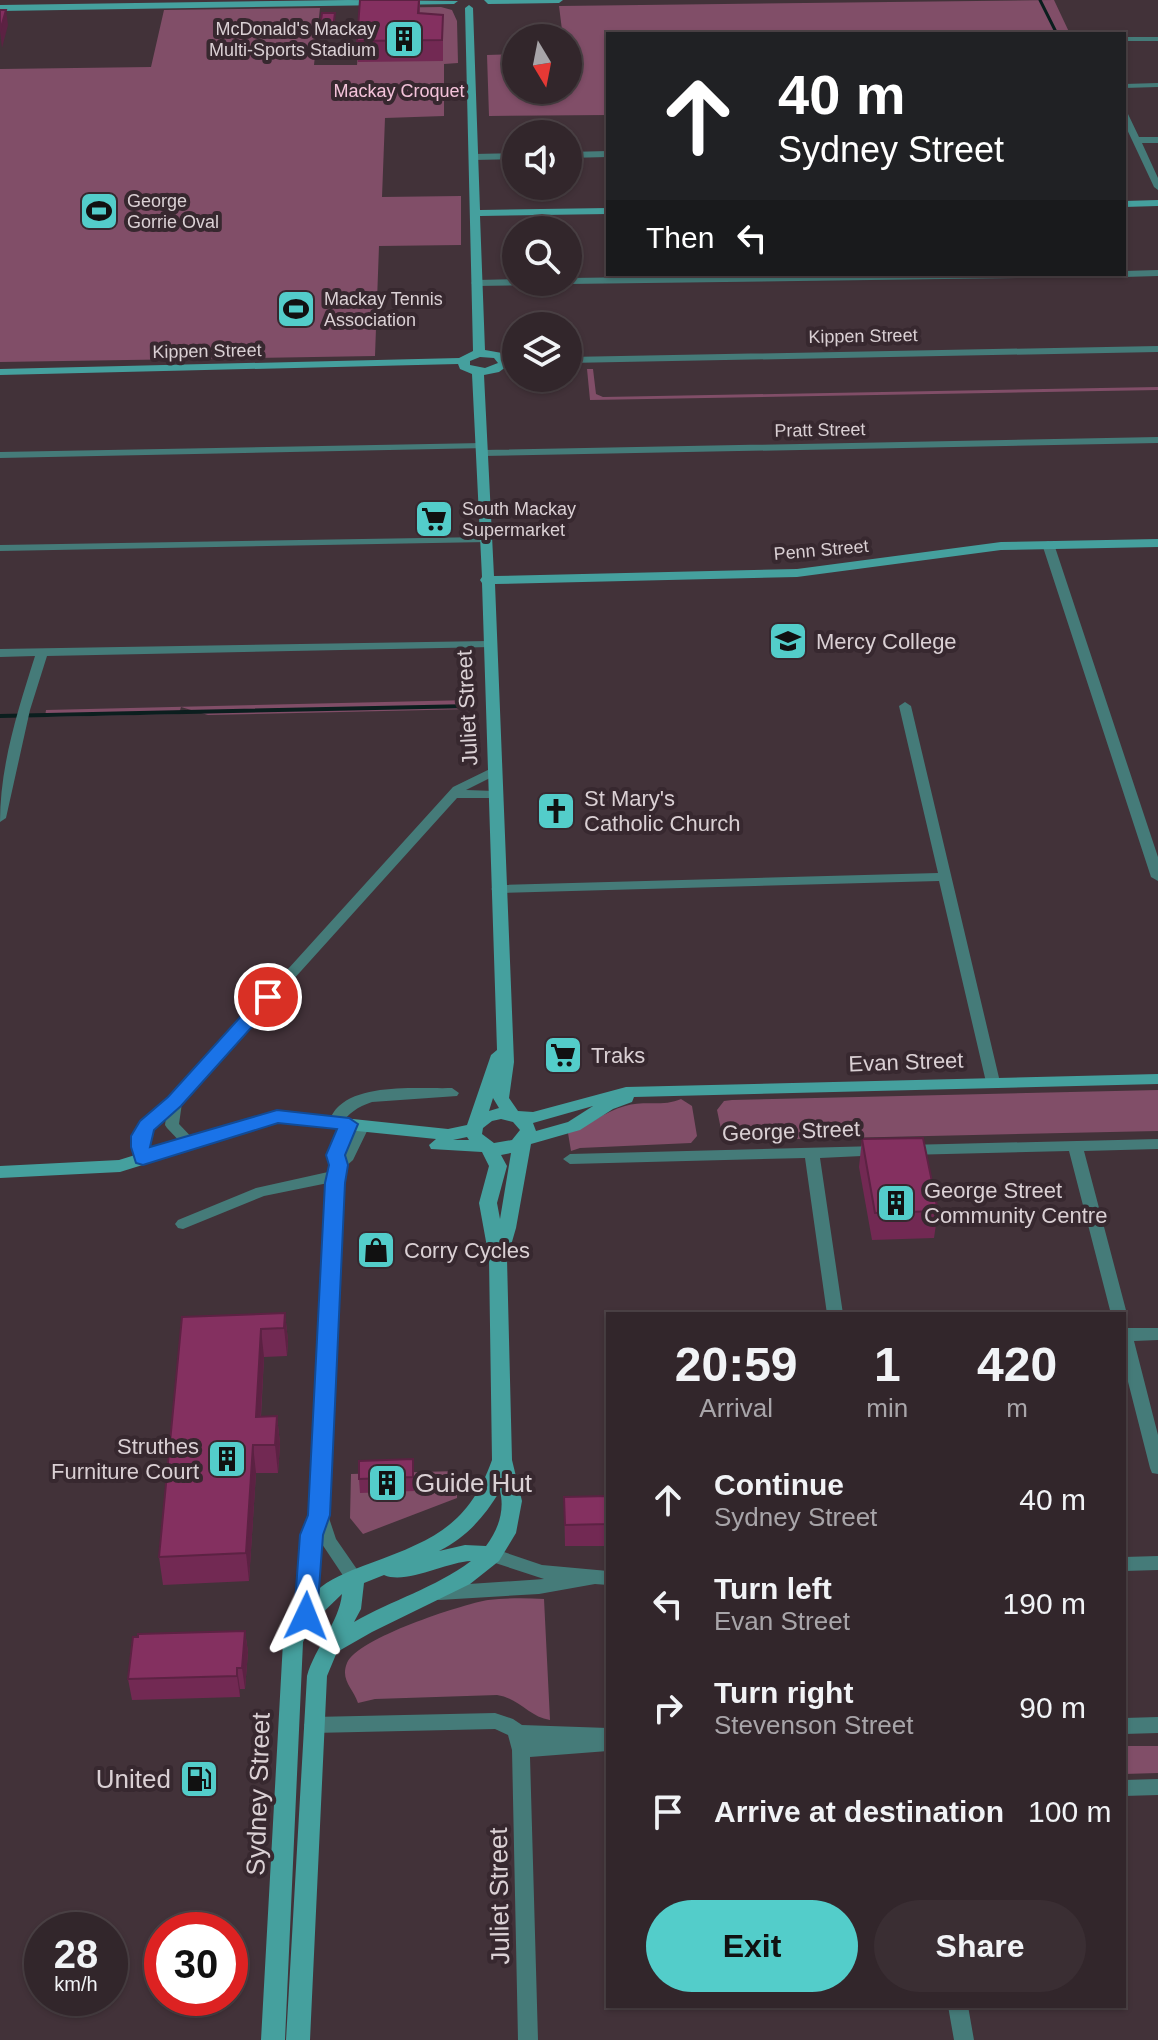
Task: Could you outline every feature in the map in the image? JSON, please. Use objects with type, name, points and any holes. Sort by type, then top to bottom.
[{"type":"street","points":[[0,8],[455,1],[469,8],[485,5],[488,0],[559,0]]},
{"type":"street","points":[[469,8],[479,353]]},
{"type":"street","points":[[1126,39],[1158,39]]},
{"type":"street","points":[[1126,86],[1158,85]]},
{"type":"street","points":[[1126,118],[1158,187]]},
{"type":"street","points":[[1136,140],[1158,140]]},
{"type":"street","points":[[582,155],[606,154]]},
{"type":"street","points":[[473,157],[502,156]]},
{"type":"street","points":[[1126,204],[1158,203]]},
{"type":"street","points":[[474,213],[606,211]]},
{"type":"street","points":[[1126,274],[1158,273]]},
{"type":"street","points":[[582,281],[945,276]]},
{"type":"street","points":[[476,283],[502,283]]},
{"type":"street","name":"Kippen Street","points":[[582,360],[1158,349]]},
{"type":"street","points":[[502,357],[492,353],[479,353],[462,361],[468,369],[478,372],[502,366]]},
{"type":"street","name":"Kippen Street","points":[[0,372],[462,361]]},
{"type":"street","name":"Juliet Street","points":[[478,372],[506,1062],[501,1098],[516,1117]]},
{"type":"street","name":"Pratt Street","points":[[0,455],[1158,440]]},
{"type":"street","points":[[0,548],[484,540]]},
{"type":"street","name":"Penn Street","points":[[486,580],[797,573],[1001,546],[1158,543]]},
{"type":"street","points":[[1048,544],[1158,877]]},
{"type":"street","points":[[0,653],[488,645]]},
{"type":"street","points":[[0,818],[22,716],[42,652]]},
{"type":"street","points":[[905,706],[993,1082]]},
{"type":"street","points":[[143,1158],[140,1147],[142,1132],[175,1102],[459,787],[494,771]]},
{"type":"street","points":[[447,800],[464,792],[495,795]]},
{"type":"street","points":[[498,889],[945,877]]},
{"type":"street","name":"Juliet Street","points":[[475,1128],[503,1042]]},
{"type":"street","name":"Evan Street","points":[[516,1117],[545,1116],[603,1095],[654,1091],[1158,1079]]},
{"type":"street","name":"Evan Street","points":[[523,1141],[570,1127],[610,1104],[654,1091]]},
{"type":"street","points":[[306,1616],[311,1535],[319,1515],[337,1170],[348,1156],[355,1125],[344,1106],[362,1098],[452,1093]]},
{"type":"street","points":[[175,1102],[172,1125],[190,1143]]},
{"type":"street","points":[[0,1172],[93,1170],[277,1117],[451,1136],[475,1128],[490,1115],[516,1117],[528,1130],[514,1169],[507,1232],[498,1258]]},
{"type":"street","points":[[355,1125],[435,1145],[509,1149],[523,1141]]},
{"type":"street","points":[[326,1654],[367,1623],[439,1593],[469,1576],[492,1555],[507,1531],[513,1509],[511,1487],[502,1460],[498,1258],[488,1203],[498,1166],[486,1147],[475,1138],[475,1128]]},
{"type":"street","name":"George Street","points":[[570,1159],[1158,1144]]},
{"type":"street","points":[[1075,1146],[1118,1312]]},
{"type":"street","points":[[812,1153],[835,1312]]},
{"type":"street","points":[[183,1224],[219,1207],[337,1170]]},
{"type":"street","points":[[1126,1334],[1158,1334]]},
{"type":"street","points":[[1126,1342],[1158,1468]]},
{"type":"street","points":[[354,1578],[427,1549],[460,1529],[485,1501],[502,1460]]},
{"type":"street","points":[[298,2040],[317,1676],[351,1609],[354,1578],[328,1541],[319,1515]]},
{"type":"street","points":[[375,1570],[414,1567],[463,1551],[492,1555],[542,1572],[589,1579]]},
{"type":"street","points":[[1126,1564],[1158,1563]]},
{"type":"street","name":"Sydney Street","points":[[273,2040],[290,1719],[290,1655],[306,1616],[329,1592],[354,1578]]},
{"type":"street","points":[[439,1593],[545,1587],[606,1578]]},
{"type":"street","points":[[290,1719],[313,1725],[495,1721],[507,1723],[520,1741]]},
{"type":"street","points":[[1126,1726],[1158,1725]]},
{"type":"street","points":[[520,1741],[606,1736]]},
{"type":"street","points":[[520,1741],[606,1743]]},
{"type":"street","name":"Juliet Street","points":[[520,1741],[528,2040]]},
{"type":"street","points":[[1126,1788],[1158,1787]]},
{"type":"street","points":[[958,2008],[964,2040]]},
{"type":"green space","points":[[1054,0],[1069,32],[606,32],[606,115],[489,116],[487,55],[502,54],[502,104],[582,104],[582,24],[561,24],[559,6]]},
{"type":"green space","name":"Mackay Croquet","points":[[441,7],[452,10],[457,21],[458,63],[444,64],[444,116],[385,118],[382,197],[461,196],[461,245],[379,246],[375,356],[0,362],[0,69],[151,67],[164,10],[320,8],[314,65],[357,65],[362,8]]},
{"type":"green space","points":[[587,369],[593,369],[596,394],[603,397],[1158,387],[1158,390],[590,400]]},
{"type":"green space","points":[[471,700],[471,709],[208,715],[181,707],[179,714],[45,717],[46,710]]},
{"type":"green space","points":[[1158,1090],[1158,1131],[749,1140],[732,1143],[722,1134],[717,1110],[724,1101],[732,1100]]},
{"type":"green space","points":[[681,1099],[692,1106],[697,1136],[691,1143],[571,1151],[568,1133],[610,1112],[632,1104],[668,1103]]},
{"type":"green space","points":[[457,1471],[457,1498],[363,1534],[350,1518],[351,1474]]},
{"type":"green space","points":[[544,1599],[550,1720],[497,1695],[375,1699],[358,1703],[348,1684],[345,1669],[355,1653],[389,1633],[456,1608],[488,1600]]},
{"type":"green space","points":[[1126,1746],[1158,1746],[1158,1773],[1126,1774]]},
{"type":"building","points":[[360,0],[419,0],[418,13],[443,15],[442,40],[357,41]]},
{"type":"building","points":[[0,10],[6,10],[0,31]]},
{"type":"building","points":[[322,13],[335,13],[333,28],[320,28]]},
{"type":"building","points":[[923,1138],[938,1211],[875,1213],[862,1139]]},
{"type":"building","name":"Struthes Furniture Court","points":[[285,1313],[284,1328],[261,1329],[256,1417],[277,1416],[275,1445],[253,1445],[246,1553],[159,1557],[182,1317]]},
{"type":"building","points":[[413,1459],[413,1477],[359,1479],[359,1461]]},
{"type":"building","points":[[606,1496],[606,1524],[565,1525],[564,1497]]},
{"type":"building","points":[[245,1631],[242,1668],[237,1668],[237,1676],[128,1679],[133,1637],[138,1637],[138,1634]]},
{"type":"waterway","points":[[1040,0],[1056,32]]},
{"type":"waterway","points":[[0,716],[472,706]]},
{"type":"place","name":"McDonald's Mackay Multi-Sports Stadium","points":[[404,39]]},
{"type":"place","name":"George Gorrie Oval","points":[[99,211]]},
{"type":"place","name":"Mackay Tennis Association","points":[[296,309]]},
{"type":"place","name":"South Mackay Supermarket","points":[[434,519]]},
{"type":"place","name":"Mercy College","points":[[788,641]]},
{"type":"place","name":"St Mary's Catholic Church","points":[[556,811]]},
{"type":"place","name":"Traks","points":[[563,1055]]},
{"type":"place","name":"George Street Community Centre","points":[[896,1203]]},
{"type":"place","name":"Corry Cycles","points":[[376,1250]]},
{"type":"place","name":"Struthes Furniture Court","points":[[227,1459]]},
{"type":"place","name":"Guide Hut","points":[[387,1483]]},
{"type":"place","name":"United","points":[[199,1779]]},
{"type":"route","points":[[268,997],[175,1102],[147,1126],[142,1132],[140,1147],[143,1158],[277,1117],[349,1124],[335,1155],[338,1165],[319,1515],[311,1535],[306,1616]]}]
